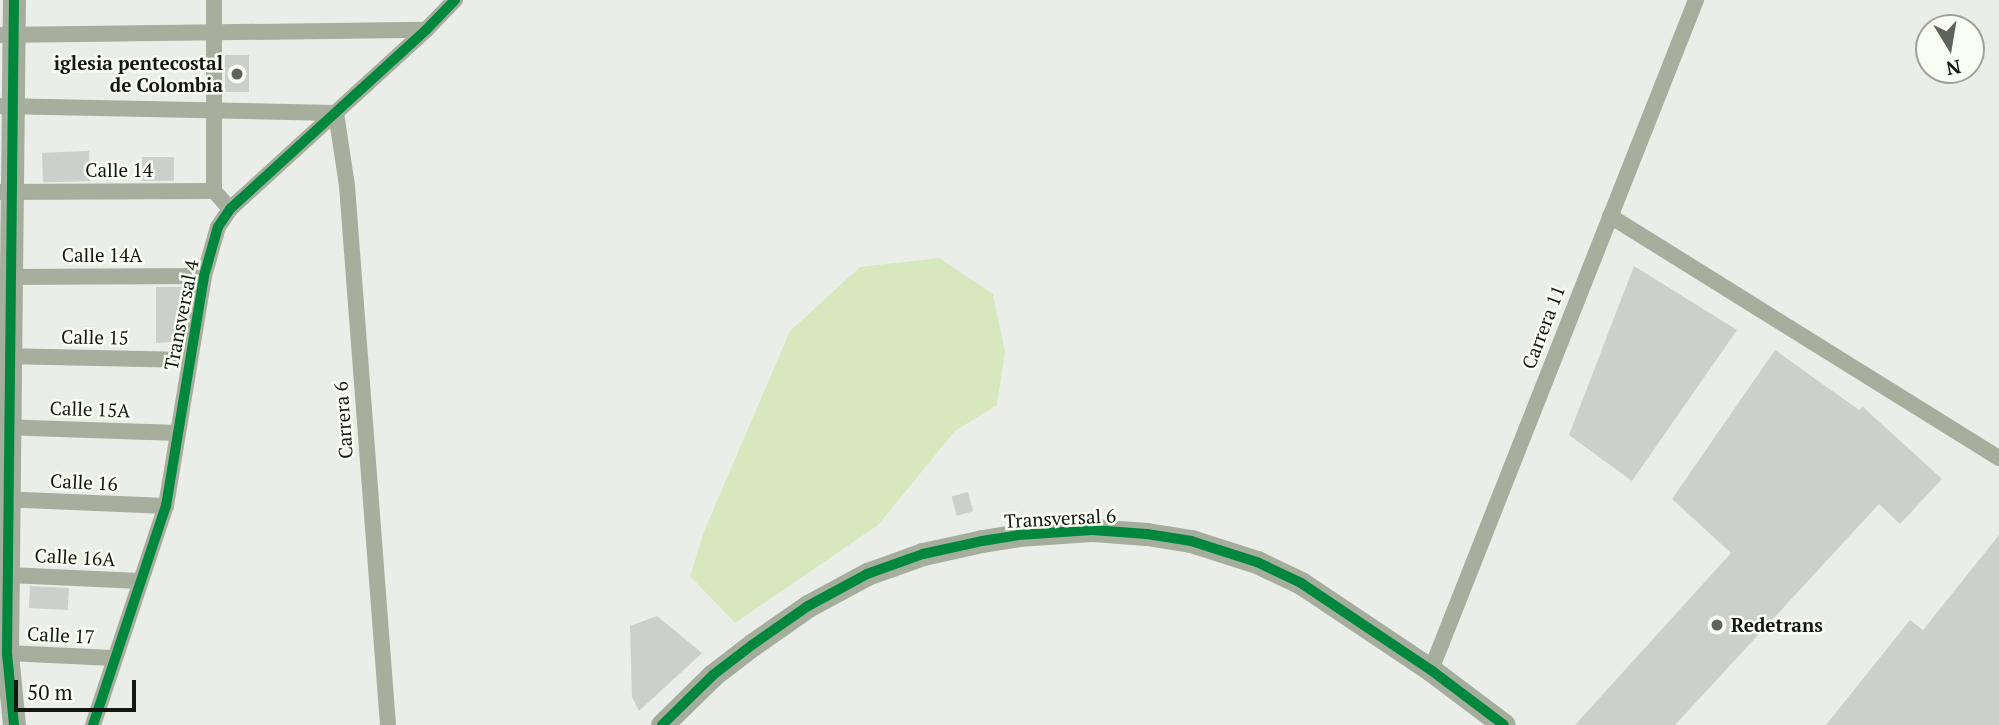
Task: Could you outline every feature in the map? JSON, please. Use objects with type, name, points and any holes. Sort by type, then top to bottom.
[{"type":"street","points":[[14,725],[7,653],[8,575],[4,499],[7,35],[15,0]]},
{"type":"street","points":[[214,0],[214,191],[230,209]]},
{"type":"street","name":"Transversal 4","points":[[93,725],[113,658],[166,506],[204,275],[218,227],[230,209],[337,113],[455,0]]},
{"type":"street","name":"Carrera 11","points":[[1431,670],[1696,0]]},
{"type":"street","points":[[7,35],[426,30]]},
{"type":"street","points":[[7,106],[337,113]]},
{"type":"street","name":"Carrera 6","points":[[337,113],[347,187],[388,725]]},
{"type":"street","name":"Calle 14","points":[[6,192],[214,191]]},
{"type":"street","points":[[1610,216],[1999,458]]},
{"type":"street","name":"Calle 14A","points":[[6,277],[204,275]]},
{"type":"street","name":"Calle 15","points":[[5,357],[190,360]]},
{"type":"street","name":"Calle 15A","points":[[5,427],[178,433]]},
{"type":"street","name":"Calle 16","points":[[4,499],[166,506]]},
{"type":"street","name":"Transversal 6","points":[[662,725],[728,662],[808,606],[867,574],[948,548],[1048,532],[1092,530],[1147,534],[1231,552],[1301,583],[1431,670],[1504,725]]},
{"type":"street","name":"Calle 16A","points":[[8,575],[140,581]]},
{"type":"street","name":"Calle 17","points":[[7,653],[113,658]]},
{"type":"green space","points":[[939,258],[993,294],[1005,352],[997,405],[955,431],[878,525],[735,623],[690,576],[705,529],[790,331],[860,267]]},
{"type":"building","name":"iglesia pentecostal de Colombia","points":[[225,55],[249,55],[249,92],[225,92]]},
{"type":"building","points":[[89,151],[90,181],[43,183],[42,153]]},
{"type":"building","points":[[142,157],[174,157],[174,181],[142,181]]},
{"type":"building","points":[[1634,266],[1737,330],[1632,481],[1569,435]]},
{"type":"building","points":[[156,287],[192,287],[183,341],[156,343]]},
{"type":"building","name":"Redetrans","points":[[1775,350],[1859,410],[1863,407],[1942,479],[1900,524],[1879,504],[1675,725],[1575,725],[1731,553],[1672,499]]},
{"type":"building","points":[[968,492],[973,511],[957,516],[952,496]]},
{"type":"building","points":[[1999,535],[1999,725],[1826,725],[1910,620],[1923,630]]},
{"type":"building","points":[[30,586],[69,588],[68,610],[29,608]]},
{"type":"building","points":[[657,616],[702,653],[639,711],[632,697],[630,626]]},
{"type":"cycle path","points":[[14,0],[7,653],[14,725]]},
{"type":"cycle path","points":[[93,725],[166,506],[204,276],[218,227],[230,209],[426,30],[455,0]]},
{"type":"cycle path","points":[[662,725],[713,675],[752,645],[808,606],[867,574],[923,554],[982,541],[1018,535],[1092,530],[1191,541],[1257,562],[1301,583],[1431,670],[1504,725]]},
{"type":"place","name":"iglesia pentecostal de Colombia","points":[[237,74]]},
{"type":"place","name":"Redetrans","points":[[1717,625]]}]
